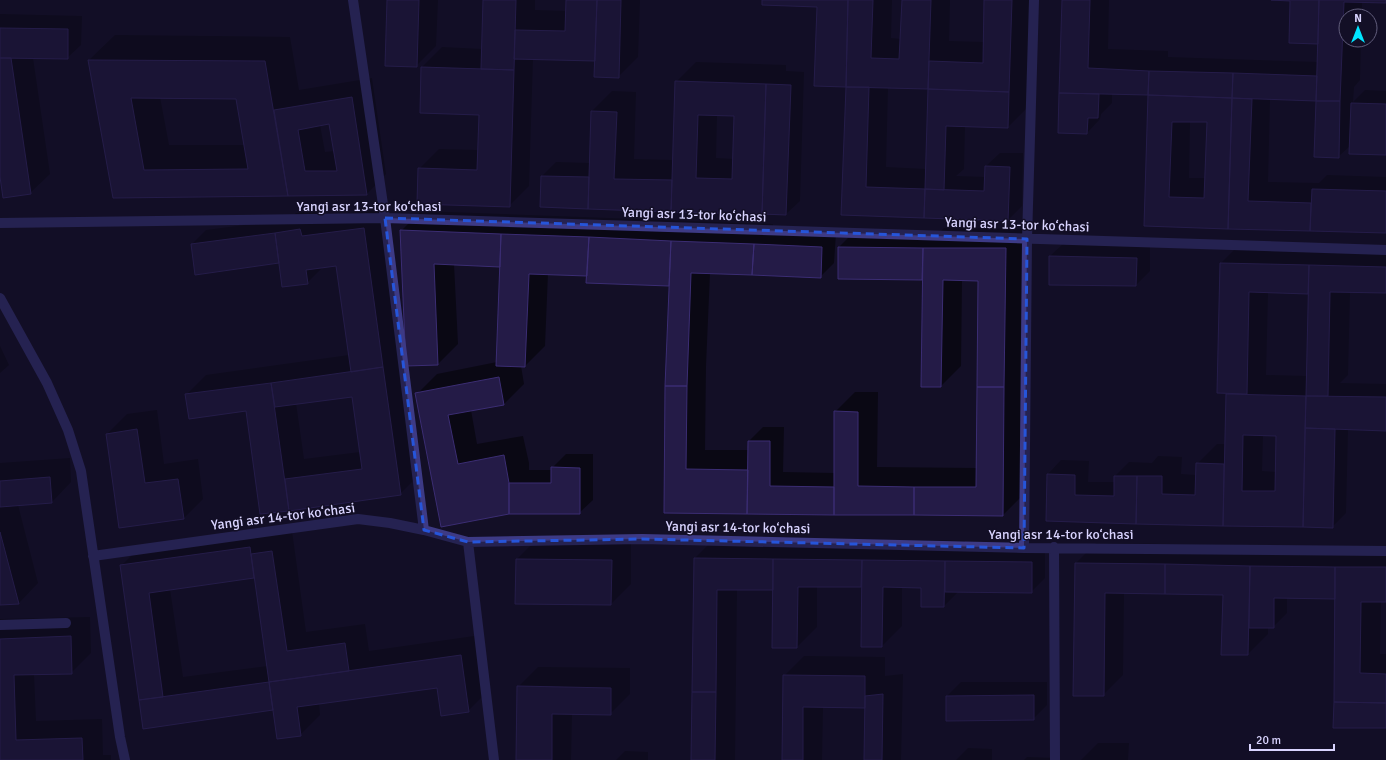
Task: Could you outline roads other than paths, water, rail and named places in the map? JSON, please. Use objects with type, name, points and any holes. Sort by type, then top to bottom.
[{"type":"street","points":[[353,0],[385,218],[424,530]]},
{"type":"street","points":[[1024,548],[1028,239],[1034,0]]},
{"type":"street","name":"Yangi asr 13-tor koʻchasi","points":[[0,223],[385,218],[1386,250]]},
{"type":"street","points":[[0,298],[47,383],[68,430],[81,471],[120,737],[125,760]]},
{"type":"street","name":"Yangi asr 14-tor koʻchasi","points":[[93,556],[358,520],[390,523],[424,530],[468,542],[642,539],[1024,548],[1386,551]]},
{"type":"street","points":[[468,542],[494,760]]},
{"type":"street","points":[[1054,548],[1055,760]]},
{"type":"street","points":[[0,626],[66,623]]}]
